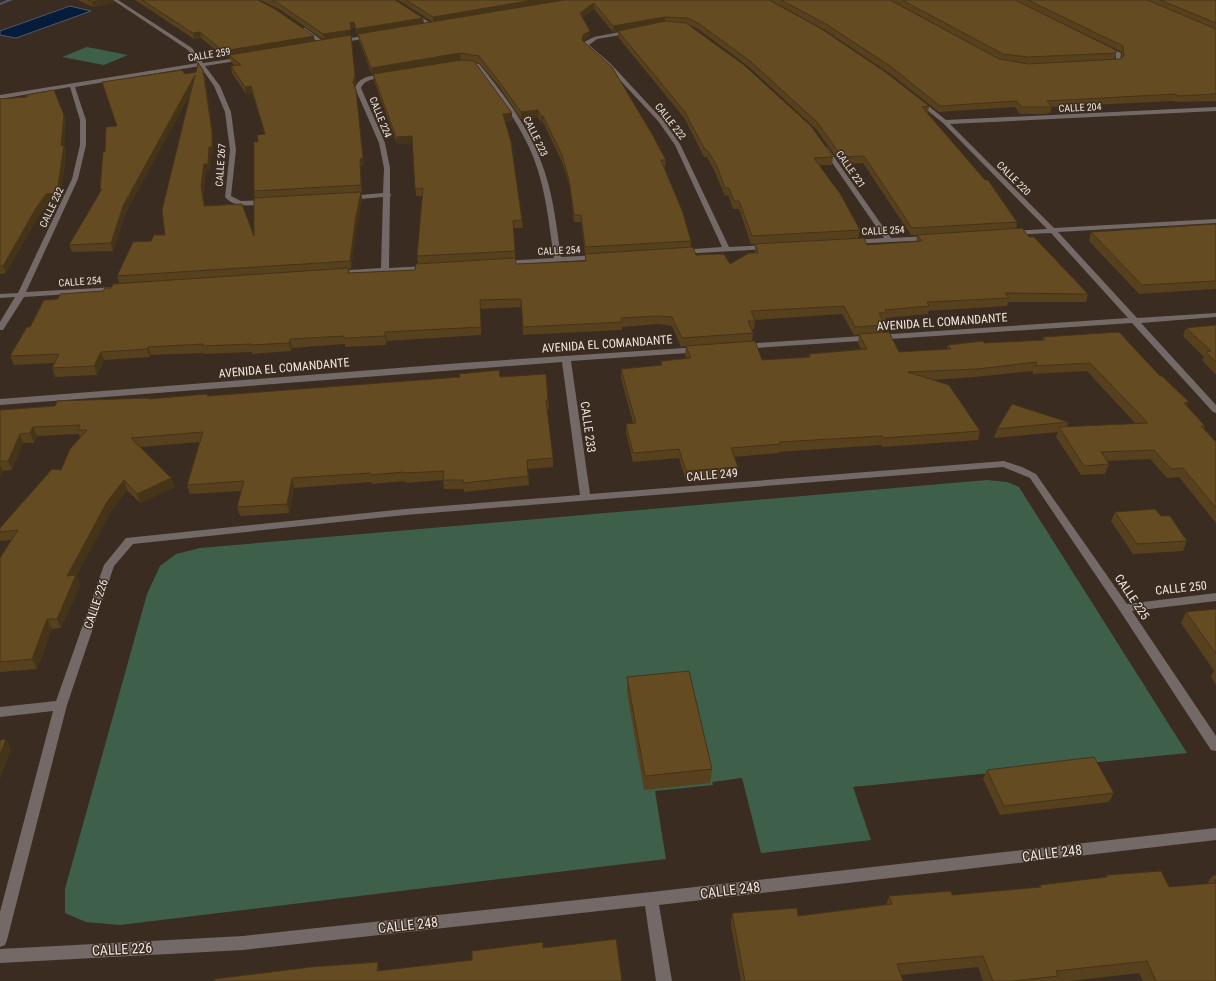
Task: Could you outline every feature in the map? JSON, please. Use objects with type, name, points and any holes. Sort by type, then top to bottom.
[{"type":"street","name":"CALLE 267","points":[[115,0],[190,49],[217,86],[228,112],[233,150],[228,197],[232,202],[277,202]]},
{"type":"street","points":[[392,0],[433,26]]},
{"type":"street","points":[[425,27],[440,24]]},
{"type":"street","points":[[298,26],[324,44]]},
{"type":"street","name":"CALLE 222","points":[[634,31],[596,38],[586,43],[586,45],[608,64],[660,120],[678,145],[727,250]]},
{"type":"street","points":[[317,45],[378,34]]},
{"type":"street","points":[[1100,44],[1119,54],[1118,62],[1102,63]]},
{"type":"street","name":"CALLE 259","points":[[0,97],[246,57]]},
{"type":"street","name":"CALLE 223","points":[[460,63],[476,65],[498,91],[519,123],[538,159],[550,205],[558,260]]},
{"type":"street","name":"CALLE 224","points":[[386,270],[388,196],[387,168],[382,143],[358,88],[360,83],[366,79],[395,74]]},
{"type":"street","name":"CALLE 232","points":[[0,328],[22,295],[75,179],[83,145],[83,120],[72,86]]},
{"type":"street","name":"CALLE 220","points":[[915,98],[945,122],[1053,231],[1216,410]]},
{"type":"street","name":"CALLE 204","points":[[945,122],[1216,109]]},
{"type":"street","name":"CALLE 221","points":[[822,144],[889,240]]},
{"type":"street","points":[[340,198],[388,196]]},
{"type":"street","points":[[1006,234],[1216,221]]},
{"type":"street","name":"CALLE 254","points":[[843,243],[936,237]]},
{"type":"street","points":[[673,253],[773,247]]},
{"type":"street","name":"CALLE 254","points":[[496,264],[604,257]]},
{"type":"street","points":[[330,274],[433,267]]},
{"type":"street","name":"CALLE 254","points":[[0,296],[124,288]]},
{"type":"street","name":"AVENIDA EL COMANDANTE","points":[[732,348],[1216,315]]},
{"type":"street","name":"AVENIDA EL COMANDANTE","points":[[0,402],[708,349]]},
{"type":"street","name":"CALLE 233","points":[[566,359],[586,498]]},
{"type":"street","name":"CALLE 249","points":[[405,512],[1004,464],[1019,469]]},
{"type":"street","name":"CALLE 225","points":[[1019,469],[1033,476],[1124,608],[1216,746]]},
{"type":"street","name":"CALLE 226","points":[[0,940],[61,705],[109,565],[130,541],[405,512]]},
{"type":"street","name":"CALLE 250","points":[[1124,608],[1216,597]]},
{"type":"street","points":[[0,712],[61,705]]},
{"type":"street","name":"CALLE 248","points":[[243,943],[651,899],[1216,834]]},
{"type":"street","points":[[651,899],[664,981]]},
{"type":"street","name":"CALLE 226","points":[[0,956],[243,943]]},
{"type":"green space","points":[[87,47],[128,55],[104,65],[62,57]]},
{"type":"green space","points":[[987,480],[1007,482],[1019,487],[1187,753],[853,787],[871,840],[761,853],[742,778],[712,782],[713,785],[655,791],[666,859],[120,925],[86,922],[65,913],[65,889],[147,594],[160,566],[176,554],[200,548]]},
{"type":"water","points":[[70,6],[91,11],[16,38],[0,35],[0,31]]},
{"type":"building","points":[[88,0],[99,0],[92,2]]},
{"type":"building","points":[[142,0],[258,0],[275,9],[314,36],[223,51],[200,32],[193,33]]},
{"type":"building","points":[[272,0],[395,0],[423,18],[356,29],[354,22],[350,23],[351,30],[323,34]]},
{"type":"building","points":[[406,0],[534,0],[433,17]]},
{"type":"building","points":[[564,0],[769,0],[820,28],[884,71],[929,106],[922,107],[985,180],[988,180],[1017,222],[912,228],[864,156],[842,157],[817,122],[750,61],[698,23],[687,18],[665,17],[613,26],[594,3],[580,13],[590,31],[583,35],[582,40],[612,67],[652,134],[666,160],[661,160],[683,213],[691,241],[585,247],[581,215],[574,215],[569,180],[562,155],[543,116],[541,116],[538,110],[521,112],[479,56],[460,53],[371,68],[358,34]]},
{"type":"building","points":[[781,0],[890,0],[999,59],[1028,64],[1120,59],[1124,56],[1123,46],[1028,0],[1147,0],[1216,29],[1216,94],[1178,96],[1176,94],[1047,101],[1052,107],[1022,107],[1016,101],[940,106],[890,66],[826,24]]},
{"type":"building","points":[[902,0],[1015,0],[1116,50],[1116,53],[1028,57],[1003,54]]},
{"type":"building","points":[[1160,0],[1216,0],[1216,23]]},
{"type":"building","points":[[665,21],[686,23],[744,65],[811,126],[833,157],[814,158],[841,195],[860,230],[752,236],[739,201],[734,201],[729,188],[725,188],[716,164],[707,150],[705,150],[685,112],[618,31]]},
{"type":"building","points":[[351,35],[355,76],[353,82],[356,90],[363,158],[360,159],[361,185],[254,191],[254,142],[258,142],[257,135],[265,134],[251,86],[245,87],[231,66],[241,65],[229,55]]},
{"type":"building","points":[[461,60],[474,61],[512,113],[503,114],[511,142],[522,220],[513,221],[515,251],[417,256],[423,188],[415,189],[412,136],[396,137],[373,74]]},
{"type":"building","points":[[198,63],[203,70],[212,132],[212,147],[209,147],[208,164],[204,164],[201,186],[204,206],[242,204],[254,236],[254,198],[361,192],[355,222],[350,261],[117,276],[133,242],[151,241],[154,235],[165,235],[162,210],[195,75],[123,206],[111,243],[69,245],[102,189],[100,190],[103,152],[105,152],[106,127],[117,126],[102,82],[182,70],[185,74],[196,72]]},
{"type":"building","points":[[54,90],[64,115],[61,146],[64,145],[57,193],[46,194],[35,210],[3,266],[0,266],[0,99],[27,97],[26,95]]},
{"type":"building","points":[[1216,224],[1216,281],[1142,285],[1091,232]]},
{"type":"building","points":[[1022,228],[1029,237],[1034,237],[1088,294],[1005,293],[1009,298],[927,302],[929,306],[885,310],[887,313],[879,313],[885,325],[855,327],[844,306],[751,311],[755,321],[748,321],[753,333],[682,338],[672,317],[658,316],[621,318],[622,322],[523,327],[521,299],[480,300],[481,327],[385,332],[385,336],[344,338],[344,336],[290,339],[289,343],[202,346],[203,344],[148,347],[147,349],[101,352],[94,366],[52,368],[59,354],[10,356],[27,327],[30,327],[44,300],[58,299],[60,294],[103,291],[105,288],[111,288],[113,284],[349,268],[348,273],[415,270],[416,264],[515,258],[516,264],[586,261],[585,254],[693,247],[696,255],[724,254],[730,264],[749,253],[758,253],[755,244],[864,238],[867,245],[922,241],[917,235]]},
{"type":"building","points":[[1216,325],[1216,362],[1206,352],[1211,351],[1186,328]]},
{"type":"building","points":[[889,332],[899,352],[951,349],[948,345],[983,341],[984,343],[1045,340],[1043,337],[1119,332],[1160,376],[1162,376],[1189,402],[1184,403],[1205,426],[1201,426],[1216,442],[1216,508],[1183,468],[1171,469],[1154,450],[1101,452],[1109,464],[1084,466],[1059,427],[1148,423],[1090,363],[1035,366],[1037,362],[977,369],[908,372],[949,385],[980,431],[884,438],[882,436],[779,442],[780,444],[731,448],[738,467],[686,471],[679,449],[633,453],[626,424],[636,423],[621,369],[662,365],[661,361],[691,358],[686,346],[755,341],[762,360],[810,357],[809,354],[867,349],[859,334]]},
{"type":"building","points":[[499,370],[500,377],[546,374],[548,400],[546,400],[553,458],[527,460],[528,476],[463,483],[463,480],[443,480],[444,471],[370,475],[370,473],[292,478],[287,504],[237,507],[244,481],[187,485],[203,432],[131,438],[171,478],[137,494],[124,480],[107,502],[67,576],[76,575],[57,619],[47,619],[32,659],[0,662],[0,558],[18,530],[0,532],[0,528],[52,469],[61,470],[70,449],[87,430],[78,430],[80,425],[33,427],[30,433],[20,434],[8,461],[0,461],[0,410],[55,406],[57,401],[149,399],[207,394],[207,396],[460,377],[459,374]]},
{"type":"building","points":[[1012,404],[1068,422],[997,429]]},
{"type":"building","points":[[1155,509],[1161,516],[1170,516],[1187,541],[1137,544],[1115,512]]},
{"type":"building","points":[[1216,609],[1216,654],[1186,612]]},
{"type":"building","points":[[689,671],[712,769],[645,776],[627,677]]},
{"type":"building","points":[[6,739],[0,755],[0,740]]},
{"type":"building","points":[[1094,757],[1114,793],[1004,806],[987,770]]},
{"type":"building","points":[[1161,871],[1169,887],[1216,883],[1216,981],[1156,981],[1147,961],[1056,971],[1058,976],[1013,981],[993,981],[983,956],[897,964],[903,981],[745,981],[732,913],[797,908],[798,916],[892,904],[889,896],[951,891],[952,895],[1041,887],[1040,885],[1107,877],[1107,875]]},
{"type":"building","points":[[1216,875],[1216,882],[1212,876]]},
{"type":"building","points":[[616,939],[622,981],[214,981],[214,979],[311,967],[378,962],[377,971],[472,960],[472,951],[543,942],[543,948]]},
{"type":"waterway","points":[[0,4],[11,0]]}]
